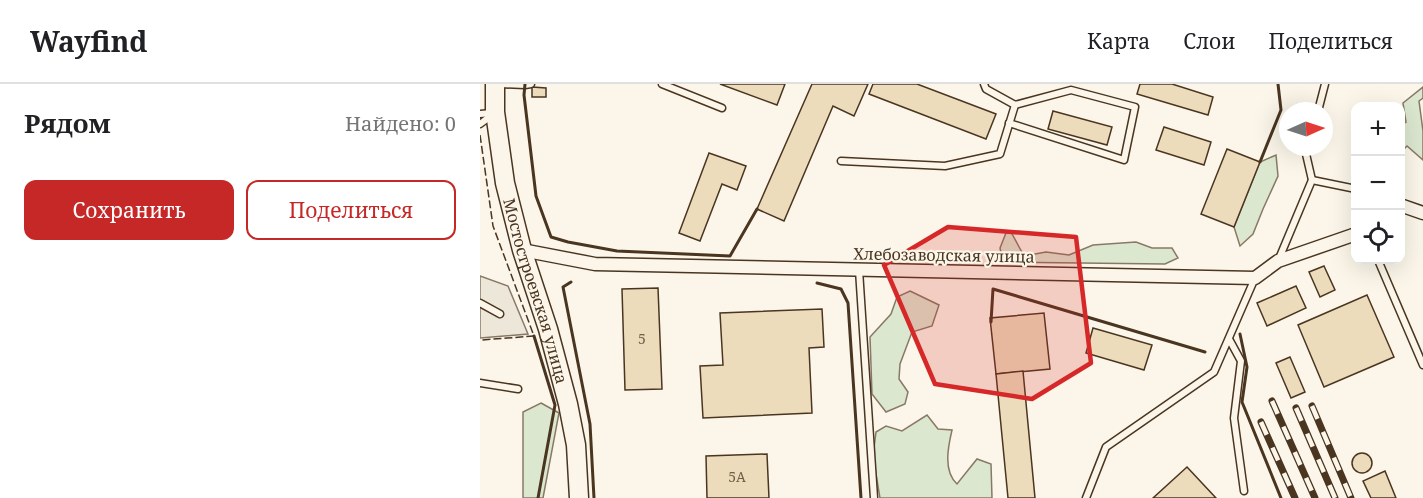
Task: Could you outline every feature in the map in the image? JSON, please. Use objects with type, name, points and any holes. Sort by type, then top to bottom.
[{"type":"main road","name":"Мостостроевская улица","points":[[495,84],[488,113],[522,250],[549,330],[568,404],[576,445],[579,498]]},
{"type":"street","points":[[1405,206],[1423,213]]},
{"type":"street","points":[[1255,278],[1278,261],[1351,236]]},
{"type":"street","name":"Хлебозаводская улица","points":[[522,250],[595,264],[1255,278]]},
{"type":"lane","points":[[501,84],[531,84]]},
{"type":"lane","points":[[662,84],[722,108]]},
{"type":"lane","points":[[984,84],[986,89],[1015,105],[1071,90],[1135,107],[1124,160],[1009,123]]},
{"type":"lane","points":[[1320,102],[1325,84]]},
{"type":"lane","points":[[842,160],[945,166],[1000,154],[1015,105]]},
{"type":"lane","points":[[480,124],[488,113]]},
{"type":"lane","points":[[1278,261],[1312,180],[1306,156]]},
{"type":"lane","points":[[1312,180],[1351,188]]},
{"type":"lane","points":[[1380,264],[1423,366]]},
{"type":"lane","points":[[859,270],[874,498]]},
{"type":"lane","points":[[1086,498],[1106,447],[1214,372],[1255,278]]},
{"type":"lane","points":[[480,303],[500,314]]},
{"type":"lane","points":[[1229,339],[1241,362],[1233,418],[1244,490]]},
{"type":"lane","points":[[480,383],[518,389]]},
{"type":"highlighted area","points":[[948,227],[1076,237],[1091,363],[1032,399],[935,384],[884,265]]},
{"type":"green space","points":[[1423,87],[1423,98],[1419,101],[1423,131],[1423,160],[1407,146],[1405,148],[1404,102]]},
{"type":"green space","points":[[1276,155],[1278,176],[1253,234],[1240,246],[1234,227],[1260,162]]},
{"type":"green space","points":[[1011,232],[1024,256],[1046,252],[1069,255],[1093,245],[1136,242],[1152,248],[1172,248],[1178,258],[1165,264],[1003,262],[1000,248],[1006,233]]},
{"type":"green space","points":[[910,291],[939,305],[932,326],[912,332],[900,364],[899,379],[908,392],[905,404],[886,412],[872,394],[870,337],[891,314],[897,297]]},
{"type":"green space","points":[[541,403],[559,413],[543,498],[523,498],[523,412]]},
{"type":"green space","points":[[927,415],[938,429],[952,430],[948,466],[957,484],[977,459],[991,464],[992,498],[880,498],[873,456],[876,432],[886,426],[902,431]]},
{"type":"shaded area","points":[[480,276],[508,286],[528,334],[480,338]]},
{"type":"building","points":[[720,84],[785,84],[777,105]]},
{"type":"building","points":[[812,84],[868,84],[854,116],[833,106],[784,221],[757,209]]},
{"type":"building","points":[[873,84],[917,84],[996,114],[986,139],[869,94]]},
{"type":"building","points":[[1140,84],[1172,84],[1213,97],[1208,115],[1137,94]]},
{"type":"building","points":[[532,87],[546,88],[546,97],[532,97]]},
{"type":"building","points":[[1053,111],[1112,127],[1107,145],[1048,129]]},
{"type":"building","points":[[1164,127],[1211,142],[1204,165],[1156,150]]},
{"type":"building","points":[[1227,149],[1260,162],[1234,227],[1201,214]]},
{"type":"building","points":[[709,153],[746,166],[737,190],[722,184],[700,241],[679,233]]},
{"type":"building","points":[[1324,266],[1335,290],[1320,297],[1309,272]]},
{"type":"building","points":[[1296,286],[1306,308],[1267,326],[1257,303]]},
{"type":"building","points":[[658,288],[662,389],[625,390],[622,289]]},
{"type":"building","points":[[1367,295],[1394,357],[1324,387],[1298,325]]},
{"type":"building","points":[[822,309],[824,347],[809,348],[812,413],[703,418],[700,366],[723,365],[720,313]]},
{"type":"building","points":[[1044,313],[1050,369],[996,374],[990,318]]},
{"type":"building","points":[[1093,328],[1152,345],[1144,370],[1086,353]]},
{"type":"building","points":[[1290,357],[1305,392],[1291,398],[1276,363]]},
{"type":"building","points":[[1023,371],[1035,498],[1008,498],[996,374]]},
{"type":"building","points":[[1362,453],[1369,456],[1372,463],[1369,470],[1362,473],[1355,470],[1352,463],[1355,456]]},
{"type":"building","points":[[767,454],[769,498],[707,498],[706,456]]},
{"type":"building","points":[[1187,467],[1216,498],[1153,498]]},
{"type":"building","points":[[1385,471],[1396,498],[1371,498],[1363,481]]},
{"type":"railway","points":[[1272,401],[1315,498]]},
{"type":"railway","points":[[1312,406],[1351,498]]},
{"type":"railway","points":[[1296,408],[1335,498]]},
{"type":"railway","points":[[1261,422],[1295,498]]},
{"type":"fence","points":[[480,135],[493,226],[534,336],[481,340]]},
{"type":"wall","points":[[525,84],[524,95],[536,196],[551,237],[617,251],[730,256],[757,209]]},
{"type":"wall","points":[[1260,162],[1281,110],[1278,84]]},
{"type":"wall","points":[[571,282],[563,287],[590,424],[594,498]]},
{"type":"wall","points":[[817,283],[841,289],[848,303],[861,498]]},
{"type":"wall","points":[[991,322],[993,289],[1205,352]]},
{"type":"wall","points":[[1240,334],[1247,367],[1242,402],[1281,498]]},
{"type":"wall","points":[[534,336],[555,405],[538,498]]}]
